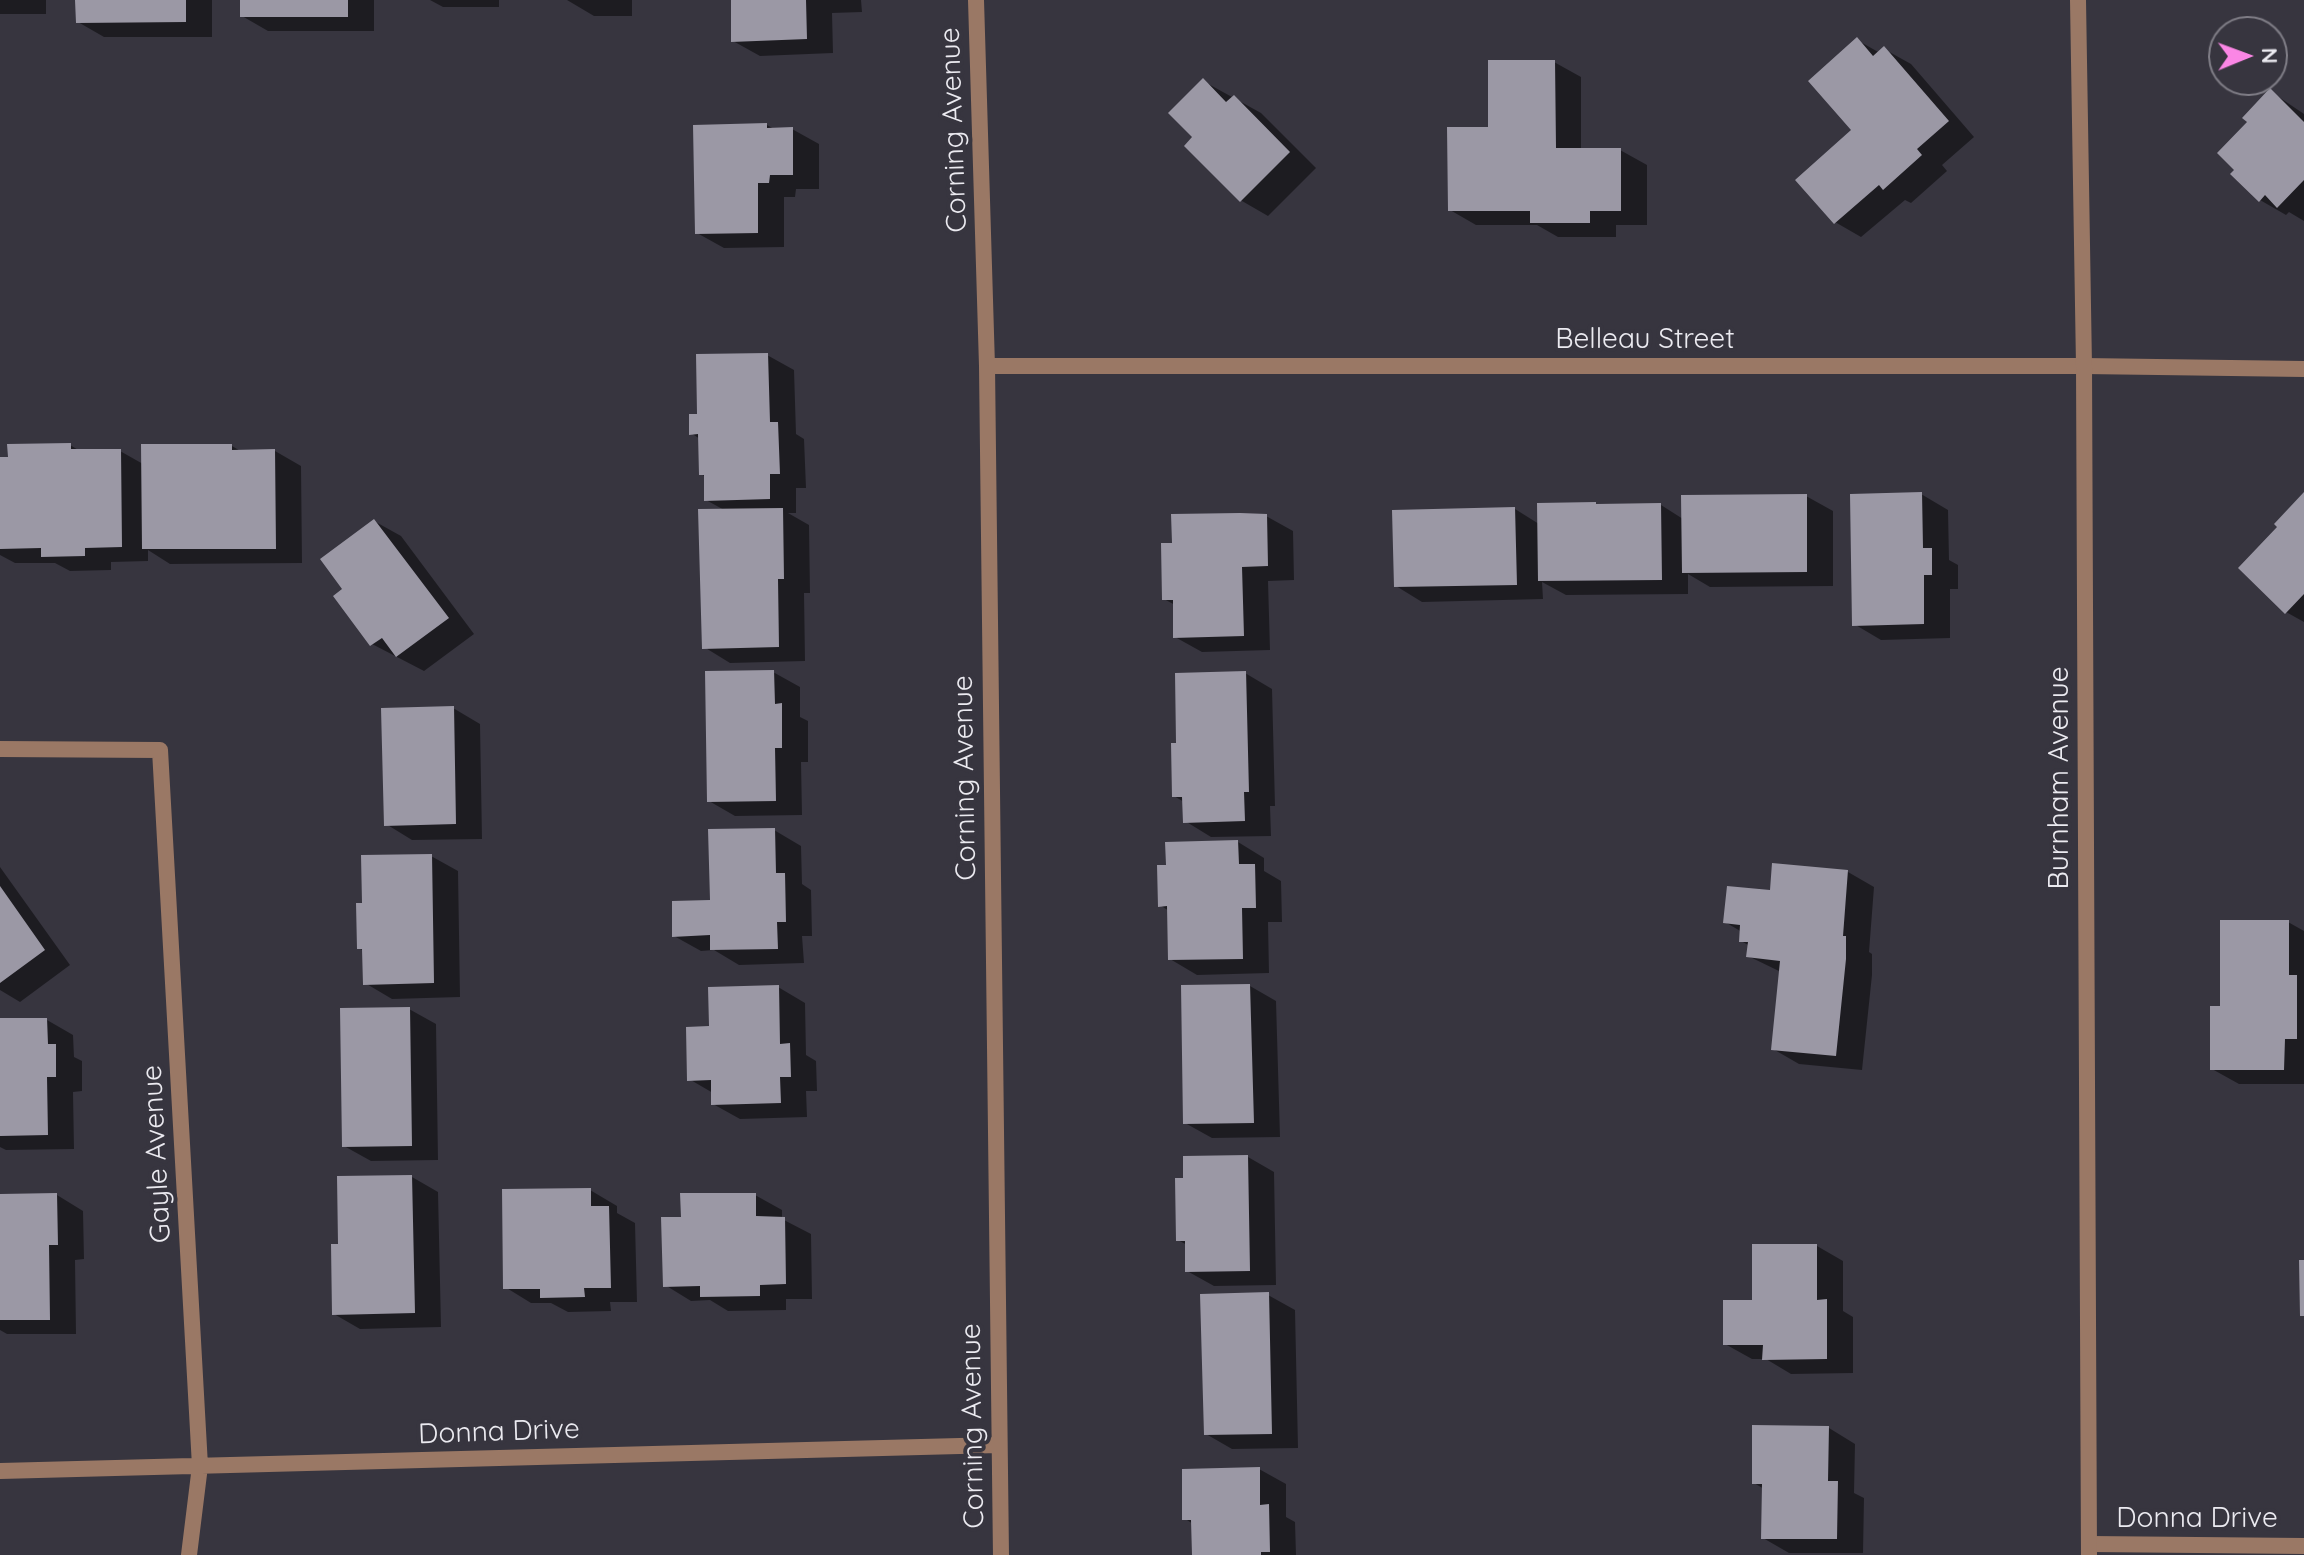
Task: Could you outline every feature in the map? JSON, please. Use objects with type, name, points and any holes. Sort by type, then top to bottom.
[{"type":"street","name":"Corning Avenue","points":[[976,0],[987,366],[1001,1555]]},
{"type":"street","name":"Burnham Avenue","points":[[2078,0],[2084,366],[2090,1550]]},
{"type":"street","name":"Belleau Street","points":[[987,366],[2084,366],[2304,369]]},
{"type":"street","name":"Gayle Avenue","points":[[0,749],[160,750],[200,1466],[189,1555]]},
{"type":"street","name":"Donna Drive","points":[[0,1471],[998,1445]]},
{"type":"street","name":"Donna Drive","points":[[2090,1550],[2304,1546]]},
{"type":"building","points":[[75,0],[186,0],[186,22],[76,23]]},
{"type":"building","points":[[240,0],[348,0],[348,17],[240,17]]},
{"type":"building","points":[[731,0],[806,0],[807,39],[731,42]]},
{"type":"building","points":[[1857,37],[1873,56],[1884,46],[1949,121],[1917,149],[1922,155],[1883,190],[1879,185],[1834,224],[1795,180],[1851,130],[1808,81]]},
{"type":"building","points":[[1488,60],[1555,60],[1556,148],[1621,148],[1621,211],[1590,211],[1590,223],[1530,223],[1530,211],[1448,211],[1447,127],[1488,127]]},
{"type":"building","points":[[1203,78],[1226,102],[1234,95],[1290,152],[1240,202],[1184,146],[1192,137],[1168,113]]},
{"type":"building","points":[[2263,96],[2278,96],[2304,122],[2304,180],[2277,208],[2265,195],[2259,202],[2230,174],[2234,170],[2217,153],[2247,122],[2242,118]]},
{"type":"building","points":[[767,123],[767,128],[793,127],[793,175],[770,175],[769,183],[758,183],[758,233],[695,234],[693,125]]},
{"type":"building","points":[[768,353],[770,422],[778,422],[780,474],[770,474],[770,499],[704,501],[704,475],[699,475],[698,434],[689,435],[689,414],[697,414],[696,354]]},
{"type":"building","points":[[71,443],[71,449],[121,449],[122,547],[85,548],[85,556],[41,557],[41,548],[0,549],[0,457],[8,457],[7,444]]},
{"type":"building","points":[[141,444],[232,444],[232,450],[275,449],[276,549],[142,549]]},
{"type":"building","points":[[1922,492],[1923,548],[1932,548],[1932,575],[1924,575],[1924,624],[1852,626],[1850,494]]},
{"type":"building","points":[[2304,492],[2304,594],[2285,614],[2238,568],[2277,527],[2274,524]]},
{"type":"building","points":[[1807,494],[1807,572],[1682,573],[1681,495]]},
{"type":"building","points":[[1537,503],[1661,503],[1662,580],[1538,581]]},
{"type":"building","points":[[1515,507],[1517,585],[1394,587],[1392,510]]},
{"type":"building","points":[[783,508],[784,579],[778,579],[779,647],[702,649],[698,509]]},
{"type":"building","points":[[1171,514],[1267,514],[1268,566],[1242,567],[1244,636],[1173,638],[1173,600],[1162,600],[1161,543],[1172,543]]},
{"type":"building","points":[[374,519],[449,618],[396,657],[382,638],[370,646],[333,596],[342,589],[320,559]]},
{"type":"building","points":[[774,670],[775,704],[782,703],[782,748],[775,748],[776,801],[707,802],[705,671]]},
{"type":"building","points":[[1246,671],[1249,792],[1244,792],[1245,821],[1183,823],[1182,797],[1172,797],[1171,743],[1176,743],[1175,673]]},
{"type":"building","points":[[454,706],[456,824],[384,826],[381,708]]},
{"type":"building","points":[[775,828],[776,873],[785,873],[786,922],[777,922],[778,949],[710,950],[710,935],[672,937],[672,901],[710,900],[708,829]]},
{"type":"building","points":[[1238,840],[1239,864],[1255,864],[1256,908],[1242,908],[1243,959],[1168,960],[1167,906],[1158,907],[1157,865],[1166,865],[1165,842]]},
{"type":"building","points":[[432,854],[434,983],[363,985],[362,949],[357,949],[356,903],[362,903],[361,855]]},
{"type":"building","points":[[1772,863],[1848,870],[1843,936],[1846,936],[1846,959],[1836,1056],[1771,1050],[1780,961],[1746,957],[1748,942],[1739,942],[1740,925],[1723,923],[1727,886],[1770,890]]},
{"type":"building","points":[[0,886],[45,950],[0,983]]},
{"type":"building","points":[[2220,920],[2289,920],[2289,975],[2297,975],[2297,1039],[2285,1039],[2284,1070],[2210,1070],[2210,1006],[2220,1006]]},
{"type":"building","points":[[1250,984],[1254,1123],[1183,1124],[1181,985]]},
{"type":"building","points":[[779,985],[780,1044],[790,1043],[791,1077],[780,1077],[781,1103],[711,1105],[711,1080],[687,1081],[686,1027],[709,1026],[708,987]]},
{"type":"building","points":[[410,1007],[412,1146],[342,1147],[340,1008]]},
{"type":"building","points":[[0,1018],[47,1018],[48,1044],[56,1044],[56,1077],[47,1077],[48,1135],[0,1136]]},
{"type":"building","points":[[1248,1155],[1250,1271],[1185,1272],[1185,1241],[1176,1241],[1175,1178],[1183,1178],[1183,1156]]},
{"type":"building","points":[[412,1175],[415,1313],[332,1315],[331,1244],[338,1244],[337,1176]]},
{"type":"building","points":[[591,1188],[591,1206],[609,1206],[611,1288],[584,1288],[585,1297],[540,1298],[540,1289],[503,1289],[502,1189]]},
{"type":"building","points":[[57,1193],[58,1245],[49,1245],[50,1320],[0,1320],[0,1194]]},
{"type":"building","points":[[680,1193],[756,1193],[756,1216],[785,1217],[786,1284],[760,1285],[760,1296],[700,1297],[700,1286],[663,1287],[661,1217],[681,1217]]},
{"type":"building","points":[[1752,1244],[1817,1244],[1817,1300],[1827,1299],[1827,1359],[1762,1360],[1763,1345],[1723,1345],[1723,1300],[1752,1300]]},
{"type":"building","points":[[2299,1260],[2304,1260],[2304,1316],[2300,1316]]},
{"type":"building","points":[[1269,1292],[1272,1434],[1204,1435],[1200,1294]]},
{"type":"building","points":[[1752,1425],[1829,1426],[1828,1481],[1838,1481],[1837,1539],[1761,1539],[1762,1484],[1752,1484]]},
{"type":"building","points":[[1260,1467],[1260,1505],[1269,1504],[1270,1552],[1261,1552],[1261,1555],[1192,1555],[1191,1520],[1182,1520],[1182,1469]]}]
